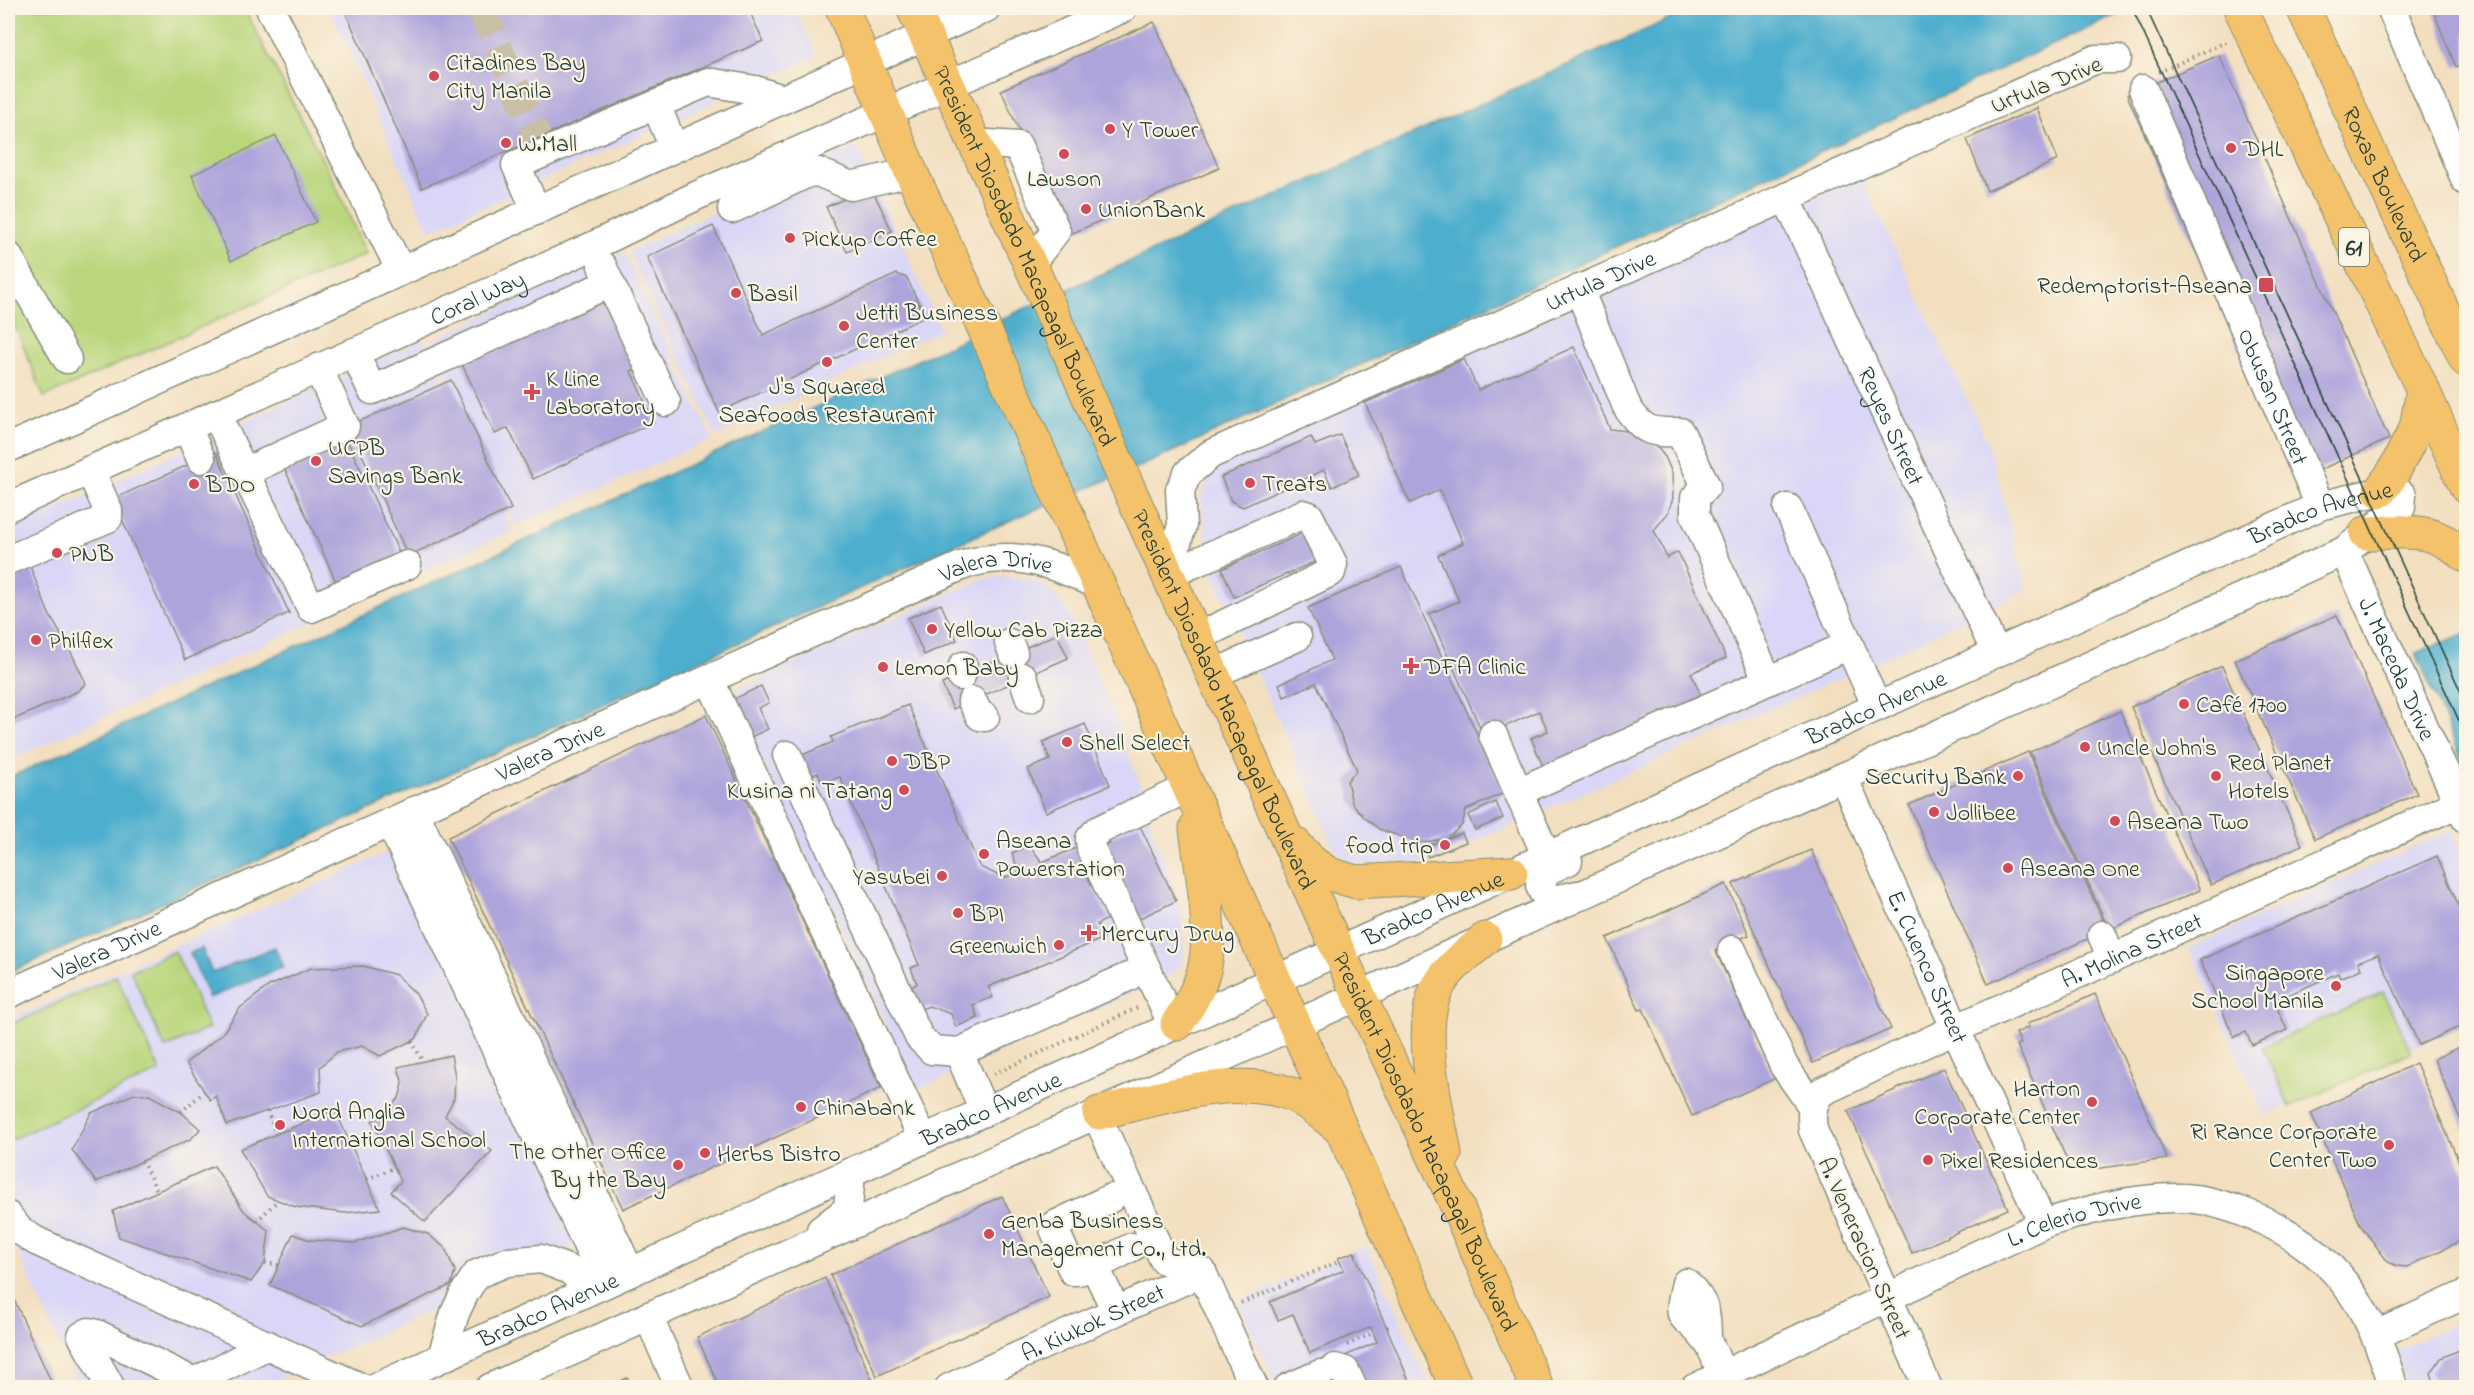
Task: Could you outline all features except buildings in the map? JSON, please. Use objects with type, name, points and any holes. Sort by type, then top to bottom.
[{"type":"main road","points":[[842,8],[888,113],[910,172],[983,327],[1457,1388]]},
{"type":"main road","name":"61","points":[[2240,8],[2423,390],[2466,487]]},
{"type":"main road","name":"Roxas Boulevard","points":[[2303,8],[2466,360]]},
{"type":"main road","name":"President Diosdado Macapagal Boulevard","points":[[919,21],[973,143],[1046,297],[1124,478],[1284,833],[1453,1197],[1537,1388]]},
{"type":"main road","points":[[2380,491],[2393,473],[2416,428],[2423,390]]},
{"type":"main road","points":[[2355,542],[2432,534],[2451,543],[2466,556]]},
{"type":"main road","points":[[1170,1016],[1192,1003],[1205,966],[1207,944],[1191,794]]},
{"type":"main road","points":[[1284,833],[1321,869],[1342,879],[1356,882],[1511,873]]},
{"type":"main road","points":[[1453,1197],[1431,1065],[1428,1010],[1446,975],[1485,939]]},
{"type":"main road","points":[[1097,1114],[1194,1092],[1252,1086],[1271,1088],[1294,1096],[1341,1129]]},
{"type":"street","points":[[270,8],[401,271]]},
{"type":"street","points":[[8,448],[866,62],[919,21],[986,8]]},
{"type":"street","name":"Coral Way","points":[[8,507],[592,246],[696,196],[1123,8]]},
{"type":"street","points":[[2391,8],[2466,181]]},
{"type":"street","name":"Urtula Drive","points":[[1168,575],[1182,525],[1180,490],[1188,473],[1211,454],[2096,59],[2117,59]]},
{"type":"street","points":[[536,210],[514,158],[541,146],[656,105],[708,82],[754,90],[783,99]]},
{"type":"street","name":"Obusan Street","points":[[2143,89],[2320,506]]},
{"type":"street","points":[[656,105],[674,148]]},
{"type":"street","points":[[732,209],[808,173],[818,172],[851,186],[910,172]]},
{"type":"street","name":"Reyes Street","points":[[1786,197],[1996,653]]},
{"type":"street","points":[[592,246],[666,402]]},
{"type":"street","points":[[8,256],[67,358]]},
{"type":"street","points":[[354,351],[375,398],[463,348],[610,283]]},
{"type":"street","points":[[1579,289],[1627,407],[1635,420],[1644,428],[1657,433],[1680,432],[1706,486],[1695,498],[1695,515],[1768,681]]},
{"type":"street","points":[[446,311],[463,348]]},
{"type":"street","points":[[245,472],[345,426],[318,368]]},
{"type":"street","points":[[216,414],[311,608],[407,565]]},
{"type":"street","points":[[187,427],[201,459]]},
{"type":"street","points":[[8,560],[108,518],[108,510],[90,470]]},
{"type":"street","name":"Bradco Avenue","points":[[375,1388],[992,1108],[1170,1016],[1274,980],[2320,506],[2392,488],[2398,490],[2403,498],[2402,505],[2355,542],[1843,777],[490,1388]]},
{"type":"street","points":[[1788,508],[1877,707]]},
{"type":"street","points":[[1168,575],[1303,514],[1309,516],[1334,564],[1331,572],[1196,638]]},
{"type":"street","name":"J. Maceda Drive","points":[[2355,542],[2463,812]]},
{"type":"street","name":"Valera Drive","points":[[8,994],[940,574],[985,558],[1019,557],[1070,572],[1098,585]]},
{"type":"street","points":[[1213,674],[1297,638]]},
{"type":"street","points":[[1518,792],[1849,645]]},
{"type":"street","points":[[710,678],[815,912],[923,1139]]},
{"type":"street","points":[[1493,735],[1546,857]]},
{"type":"street","points":[[787,755],[919,1037],[932,1050],[966,1049],[1128,977]]},
{"type":"street","name":"E. Cuenco Street","points":[[1843,777],[2043,1224]]},
{"type":"street","points":[[1170,1016],[1091,849],[1090,839],[1097,831],[1191,794]]},
{"type":"street","name":"A. Molina Street","points":[[1812,1106],[1821,1092],[1830,1086],[1956,1029],[2107,947],[2463,812]]},
{"type":"street","points":[[402,816],[608,1282]]},
{"type":"street","points":[[1584,893],[1554,899],[1544,895],[1540,885],[1545,871],[1572,859],[1587,839]]},
{"type":"street","points":[[1732,950],[1784,1066],[1812,1106]]},
{"type":"street","points":[[966,1049],[987,1077],[992,1108]]},
{"type":"street","points":[[966,1049],[992,1108]]},
{"type":"street","name":"A. Veneracion Street","points":[[1812,1106],[1813,1130],[1928,1388]]},
{"type":"street","points":[[1097,1114],[1164,1260],[1202,1272],[1254,1388]]},
{"type":"street","points":[[798,1248],[848,1209],[851,1172]]},
{"type":"street","points":[[1111,1198],[1055,1225],[1054,1229],[1073,1271],[1078,1272],[1132,1247]]},
{"type":"street","name":"L. Celerio Drive","points":[[1695,1388],[2043,1224],[2097,1207],[2139,1200],[2183,1198],[2228,1207],[2266,1221],[2293,1237],[2334,1269],[2360,1302],[2376,1335],[2393,1388]]},
{"type":"street","points":[[8,1216],[19,1230],[36,1241],[362,1388]]},
{"type":"street","points":[[442,1357],[455,1313],[477,1274],[507,1262],[541,1259],[608,1282]]},
{"type":"street","points":[[1094,1265],[1116,1311]]},
{"type":"street","name":"A. Kiukok Street","points":[[949,1388],[1202,1272]]},
{"type":"street","points":[[2376,1335],[2466,1294]]},
{"type":"street","points":[[648,1316],[680,1388]]},
{"type":"street","points":[[111,1388],[82,1336],[89,1332],[97,1334],[188,1385],[268,1345]]},
{"type":"street","points":[[1707,1340],[1722,1375]]},
{"type":"street","points":[[1288,1388],[1336,1376]]},
{"type":"path","points":[[987,1077],[1170,1016]]},
{"type":"path","points":[[412,1041],[423,1062]]},
{"type":"path","points":[[181,1112],[205,1091]]},
{"type":"path","points":[[267,1111],[276,1134]]},
{"type":"path","points":[[142,1161],[157,1191]]},
{"type":"path","points":[[367,1179],[394,1168]]},
{"type":"path","points":[[257,1221],[278,1200]]},
{"type":"path","points":[[1240,1304],[1340,1261]]},
{"type":"path","points":[[265,1263],[279,1265]]},
{"type":"shaded area","name":"W.Mall","points":[[330,8],[794,8],[817,56],[429,231]]},
{"type":"shaded area","points":[[852,148],[860,152],[941,330],[716,436],[629,252]]},
{"type":"shaded area","points":[[1861,177],[1989,446],[2027,589],[1874,663],[1428,862],[1376,867],[1347,862],[1334,847],[1216,580],[1205,534],[1201,500],[1205,485],[1216,465]]},
{"type":"shaded area","points":[[624,252],[712,439],[515,527],[429,341]]},
{"type":"shaded area","points":[[424,339],[512,531],[8,761],[8,531]]},
{"type":"shaded area","name":"Aseana Powerstation","points":[[1000,576],[1036,581],[1049,590],[1066,608],[1118,722],[1145,799],[1152,830],[1171,879],[1182,917],[1184,953],[1182,964],[1174,973],[917,1090],[730,692],[979,580]]},
{"type":"shaded area","name":"Singapore School Manila","points":[[2451,830],[2466,865],[2466,1024],[2265,1115],[2189,948]]},
{"type":"shaded area","name":"Nord Anglia International School","points":[[421,838],[601,1234],[260,1387],[79,1387],[8,1231],[8,1020]]},
{"type":"shaded area","points":[[1367,1246],[1430,1387],[1277,1387],[1238,1301]]},
{"type":"shaded area","points":[[2466,1319],[2466,1387],[2405,1387],[2397,1350]]},
{"type":"green space","points":[[8,8],[244,8],[335,184],[366,254],[44,397],[8,308]]},
{"type":"green space","points":[[175,951],[209,1028],[165,1048],[131,971]]},
{"type":"green space","points":[[116,976],[160,1071],[10,1140],[8,1135],[8,1026]]},
{"type":"green space","points":[[2383,992],[2411,1052],[2290,1107],[2263,1047]]},
{"type":"water","points":[[1694,8],[2132,8],[1144,465],[1020,516],[8,973],[8,778],[955,343],[1017,312]]},
{"type":"water","points":[[2464,634],[2466,641],[2466,770],[2416,653]]},
{"type":"water","points":[[275,947],[283,967],[209,998],[190,953],[202,948],[212,973]]},
{"type":"tunnel","points":[[481,8],[538,138]]},
{"type":"tram line","points":[[2132,8],[2466,736]]},
{"type":"tram line","points":[[2146,8],[2466,703]]},
{"type":"place","name":"Citadines Bay City Manila","points":[[434,76]]},
{"type":"place","name":"Y Tower","points":[[1110,129]]},
{"type":"place","name":"W.Mall","points":[[506,143]]},
{"type":"place","name":"DHL","points":[[2231,148]]},
{"type":"place","name":"Lawson","points":[[1064,154]]},
{"type":"place","name":"UnionBank","points":[[1086,209]]},
{"type":"place","name":"Pickup Coffee","points":[[790,238]]},
{"type":"place","name":"Redemptorist–Aseana","points":[[2266,285]]},
{"type":"place","name":"Basil","points":[[736,293]]},
{"type":"place","name":"Jetti Business Center","points":[[844,326]]},
{"type":"place","name":"J's Squared Seafoods Restaurant","points":[[827,362]]},
{"type":"place","name":"K Line Laboratory","points":[[532,392]]},
{"type":"place","name":"UCPB Savings Bank","points":[[316,461]]},
{"type":"place","name":"Treats","points":[[1250,483]]},
{"type":"place","name":"BDO","points":[[194,484]]},
{"type":"place","name":"PNB","points":[[57,553]]},
{"type":"place","name":"Yellow Cab Pizza","points":[[932,629]]},
{"type":"place","name":"Philflex","points":[[36,640]]},
{"type":"place","name":"DFA Clinic","points":[[1411,666]]},
{"type":"place","name":"Lemon Baby","points":[[883,667]]},
{"type":"place","name":"Café 1700","points":[[2184,704]]},
{"type":"place","name":"Shell Select","points":[[1067,742]]},
{"type":"place","name":"Uncle John's","points":[[2085,747]]},
{"type":"place","name":"DBP","points":[[892,761]]},
{"type":"place","name":"Security Bank","points":[[2018,776]]},
{"type":"place","name":"Red Planet Hotels","points":[[2216,776]]},
{"type":"place","name":"Kusina ni Tatang","points":[[904,790]]},
{"type":"place","name":"Jollibee","points":[[1934,812]]},
{"type":"place","name":"Aseana Two","points":[[2115,821]]},
{"type":"place","name":"food trip","points":[[1445,845]]},
{"type":"place","name":"Aseana Powerstation","points":[[984,854]]},
{"type":"place","name":"Aseana One","points":[[2008,868]]},
{"type":"place","name":"Yasubei","points":[[942,876]]},
{"type":"place","name":"BPI","points":[[958,913]]},
{"type":"place","name":"Mercury Drug","points":[[1089,933]]},
{"type":"place","name":"Greenwich","points":[[1059,945]]},
{"type":"place","name":"Singapore School Manila","points":[[2336,986]]},
{"type":"place","name":"Harton Corporate Center","points":[[2092,1102]]},
{"type":"place","name":"Chinabank","points":[[801,1107]]},
{"type":"place","name":"Nord Anglia International School","points":[[280,1125]]},
{"type":"place","name":"Ri Rance Corporate Center Two","points":[[2389,1145]]},
{"type":"place","name":"Herbs Bistro","points":[[705,1153]]},
{"type":"place","name":"Pixel Residences","points":[[1928,1160]]},
{"type":"place","name":"The Other Office By the Bay","points":[[678,1165]]},
{"type":"place","name":"Genba Business Management Co., Ltd.","points":[[989,1234]]}]
